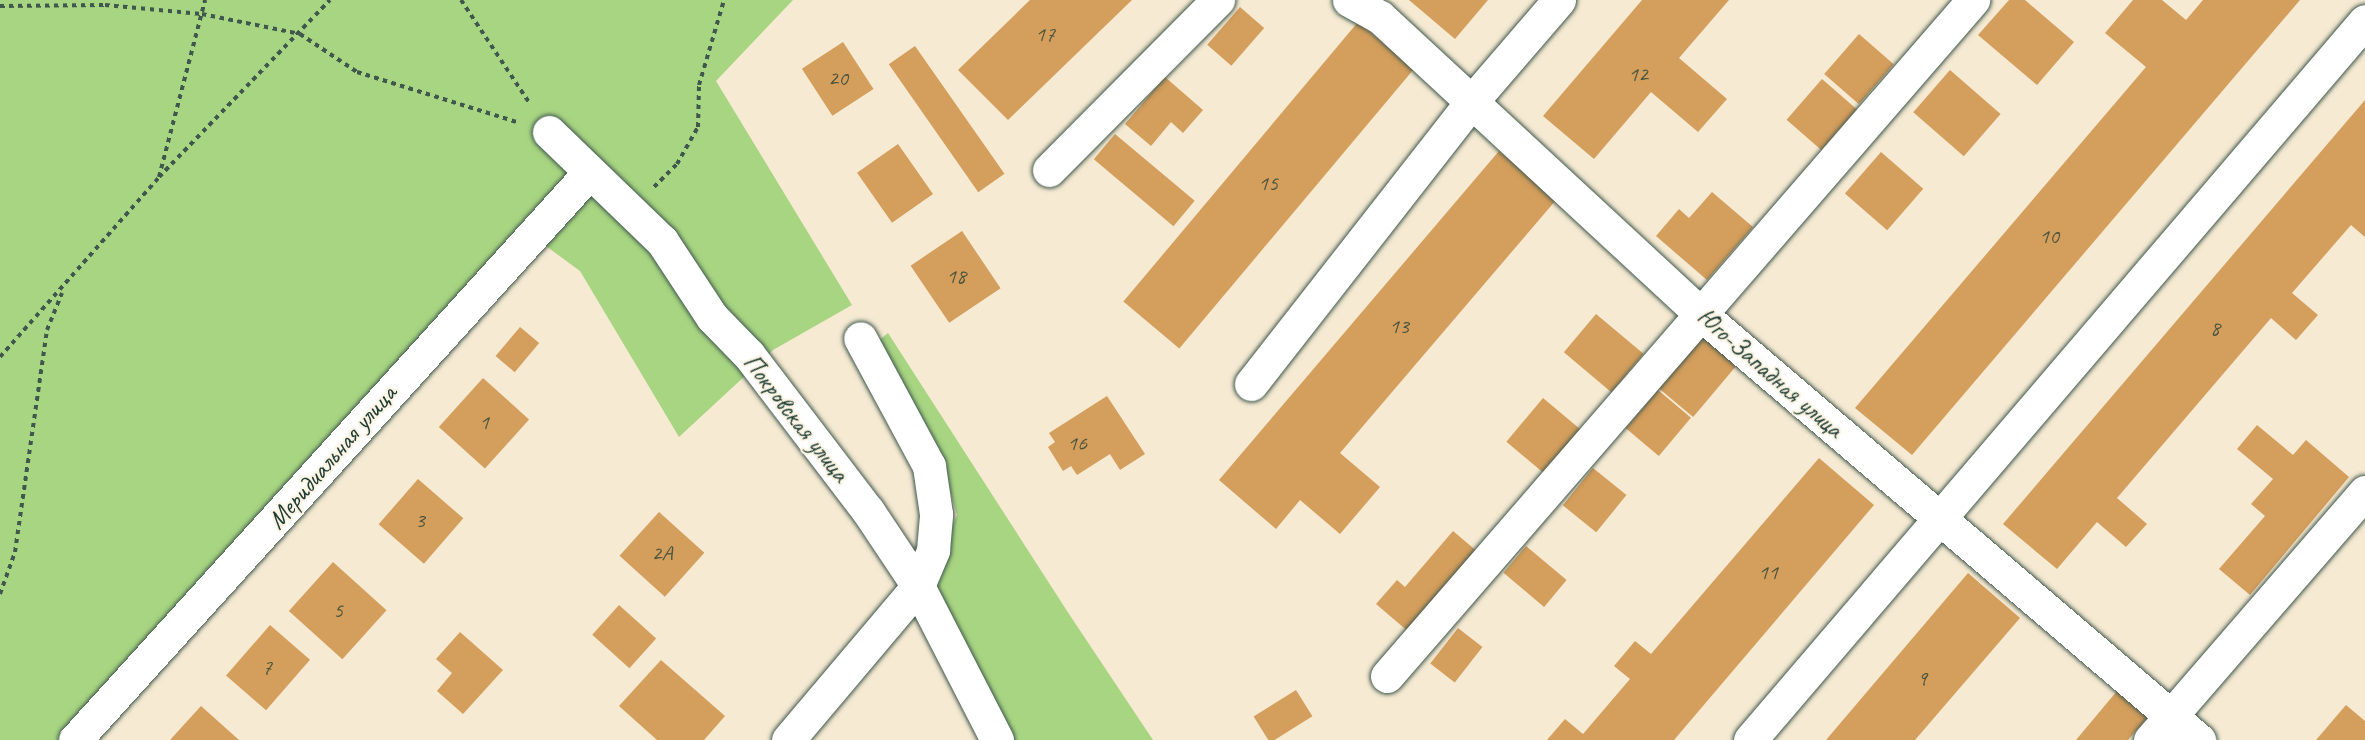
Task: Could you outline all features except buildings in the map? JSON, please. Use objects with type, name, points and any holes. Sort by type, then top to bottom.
[{"type":"street","points":[[1050,170],[1218,0]]},
{"type":"street","name":"Юго-Западная улица","points":[[1349,0],[1380,17],[1473,100],[1703,316],[2199,740]]},
{"type":"street","points":[[1251,384],[1473,100],[1559,0]]},
{"type":"street","points":[[1387,676],[1703,316],[1973,0]]},
{"type":"street","points":[[1750,740],[1936,516],[2365,21]]},
{"type":"street","name":"Покровская улица","points":[[549,132],[589,173],[628,203],[868,511],[918,586],[997,740]]},
{"type":"street","name":"Меридиальная улица","points":[[75,740],[589,173]]},
{"type":"street","points":[[788,740],[918,586],[933,550],[936,514],[929,466],[860,338]]},
{"type":"street","points":[[2150,740],[2365,492]]},
{"type":"path","points":[[159,177],[206,0]]},
{"type":"path","points":[[0,357],[63,289],[159,177],[300,34],[330,0]]},
{"type":"path","points":[[461,0],[549,132]]},
{"type":"path","points":[[628,203],[677,164],[698,127],[699,85],[724,0]]},
{"type":"path","points":[[0,6],[105,5],[202,14],[300,34],[357,72],[549,132]]},
{"type":"path","points":[[0,594],[15,552],[47,330],[63,289]]},
{"type":"green space","points":[[0,0],[793,0],[716,81],[852,305],[773,350],[679,437],[580,271],[520,227],[74,740],[0,740]]},
{"type":"green space","points":[[888,333],[1153,740],[1008,740],[927,579],[957,515],[947,480],[872,346]]}]
